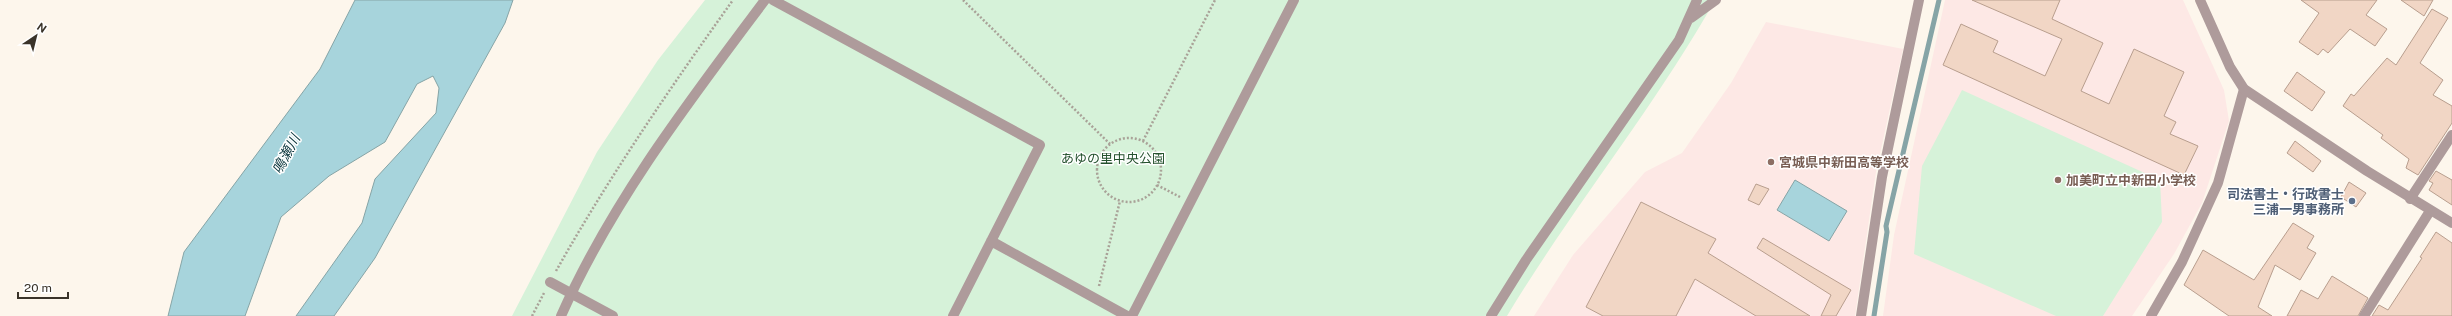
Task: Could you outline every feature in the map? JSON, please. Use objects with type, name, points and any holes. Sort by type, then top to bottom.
[{"type":"street","points":[[561,316],[571,293],[624,201],[672,125],[764,0]]},
{"type":"street","points":[[773,0],[1040,145],[953,316]]},
{"type":"street","points":[[1132,316],[1294,0]]},
{"type":"street","points":[[1491,316],[1526,260],[1679,40],[1697,0]]},
{"type":"street","points":[[1690,18],[1716,0]]},
{"type":"street","points":[[1861,316],[1882,177],[1919,0]]},
{"type":"street","points":[[2200,0],[2230,67],[2244,89],[2410,199],[2452,223]]},
{"type":"street","points":[[2151,316],[2182,262],[2218,183],[2244,89]]},
{"type":"street","points":[[2410,199],[2452,135]]},
{"type":"street","points":[[2364,316],[2430,211]]},
{"type":"street","points":[[991,242],[1127,316]]},
{"type":"street","points":[[550,282],[613,316]]},
{"type":"path","points":[[532,316],[588,213],[670,87],[734,0]]},
{"type":"path","points":[[963,0],[1110,144]]},
{"type":"path","points":[[1143,141],[1215,0]]},
{"type":"path","points":[[1130,138],[1143,141],[1156,154],[1160,164],[1160,175],[1157,185],[1150,194],[1141,200],[1131,202],[1120,201],[1110,196],[1098,180],[1098,160],[1110,144],[1130,138]]},
{"type":"path","points":[[1157,185],[1190,202]]},
{"type":"path","points":[[1096,299],[1120,201]]},
{"type":"shaded area","name":"加美町立中新田小学校","points":[[1945,0],[2183,0],[2224,90],[2229,121],[2202,203],[2174,254],[2132,316],[1883,316],[1894,235]]},
{"type":"shaded area","name":"宮城県中新田高等学校","points":[[1766,22],[1903,49],[1876,172],[1855,316],[1534,316],[1573,255],[1645,172],[1682,153],[1731,83]]},
{"type":"green space","name":"あゆの里中央公園","points":[[705,0],[1715,0],[1665,81],[1558,237],[1507,316],[512,316],[597,152],[658,60]]},
{"type":"green space","points":[[1962,90],[2160,180],[2162,222],[2103,316],[2056,316],[1914,254],[1922,166]]},
{"type":"water","name":"鳴瀬川","points":[[355,0],[513,0],[505,23],[375,258],[334,316],[296,316],[362,223],[375,179],[436,113],[439,88],[433,76],[417,84],[385,142],[329,176],[281,217],[245,316],[168,316],[184,252],[320,69]]},
{"type":"water","points":[[1795,180],[1847,211],[1829,241],[1777,210]]},
{"type":"building","points":[[1972,0],[2060,0],[2052,19],[2103,43],[2081,91],[2109,104],[2134,49],[2184,72],[2164,116],[2176,122],[2170,134],[2198,146],[2184,175],[1943,65],[1961,24],[1998,41],[1993,52],[2045,76],[2062,39]]},
{"type":"building","points":[[2301,0],[2377,0],[2366,15],[2387,29],[2375,46],[2350,29],[2328,53],[2323,49],[2318,55],[2299,42],[2319,13]]},
{"type":"building","points":[[2401,0],[2433,0],[2424,16]]},
{"type":"building","points":[[2432,9],[2448,18],[2420,63],[2443,80],[2433,95],[2452,106],[2452,123],[2418,175],[2406,168],[2409,159],[2381,138],[2383,135],[2343,106],[2351,94],[2354,96],[2387,58],[2396,65]]},
{"type":"building","points":[[2297,72],[2325,92],[2312,111],[2284,91]]},
{"type":"building","points":[[2295,141],[2321,161],[2313,172],[2287,153]]},
{"type":"building","points":[[2436,171],[2452,180],[2452,205],[2429,190],[2433,183],[2429,181]]},
{"type":"building","points":[[2349,182],[2366,193],[2356,207],[2341,197]]},
{"type":"building","points":[[1756,184],[1769,189],[1759,205],[1748,200]]},
{"type":"building","points":[[1641,202],[1716,239],[1708,253],[1810,316],[1756,316],[1695,279],[1676,316],[1603,316],[1586,307]]},
{"type":"building","points":[[2293,223],[2314,236],[2307,248],[2316,253],[2300,280],[2275,265],[2258,307],[2272,316],[2229,316],[2184,285],[2203,250],[2254,280]]},
{"type":"building","points":[[2436,232],[2452,243],[2452,316],[2372,316],[2379,305],[2388,310],[2422,258],[2420,257]]},
{"type":"building","points":[[1763,238],[1851,290],[1836,316],[1821,316],[1831,295],[1757,248]]},
{"type":"building","points":[[2332,276],[2368,298],[2358,316],[2287,316],[2301,290],[2318,299]]},
{"type":"waterway","points":[[1874,316],[1887,232],[1886,226],[1939,0]]},
{"type":"place","name":"宮城県中新田高等学校","points":[[1771,162]]},
{"type":"place","name":"加美町立中新田小学校","points":[[2058,180]]},
{"type":"place","name":"司法書士・行政書士 三浦一男事務所","points":[[2352,201]]}]
